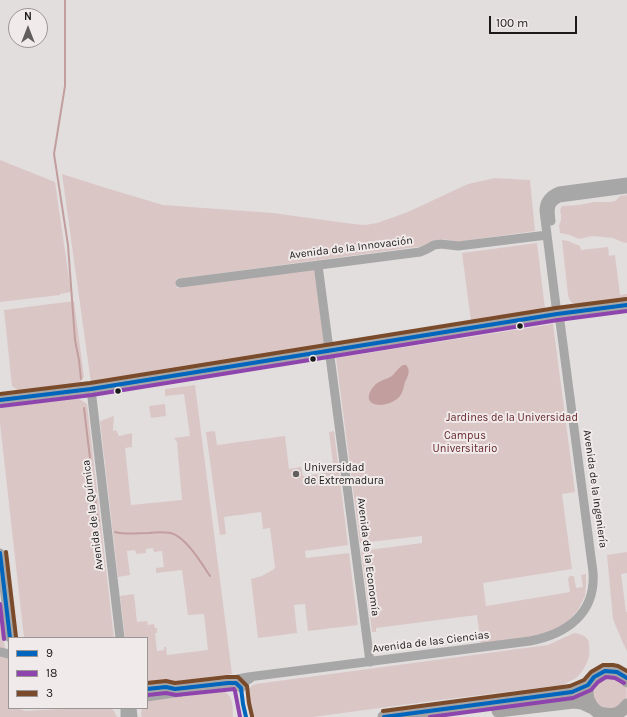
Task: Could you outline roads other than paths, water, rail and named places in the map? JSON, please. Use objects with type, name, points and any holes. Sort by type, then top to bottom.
[{"type":"highway","points":[[593,708],[587,697],[587,691],[588,685],[594,677],[600,672],[612,671],[617,672],[626,679]]},
{"type":"highway","points":[[384,717],[566,694],[588,685]]},
{"type":"highway","points":[[455,717],[567,703],[582,703],[603,714],[612,715],[621,712],[627,705]]},
{"type":"street","points":[[560,314],[547,235],[544,206],[546,200],[553,194],[562,190],[627,182]]},
{"type":"street","points":[[560,314],[550,211],[552,204],[555,200],[561,198],[627,189]]},
{"type":"street","name":"Avenida de la Innovación","points":[[180,283],[420,252],[427,250],[434,245],[441,244],[458,246],[547,235]]},
{"type":"street","name":"Avenida de la Economía","points":[[318,265],[370,662]]},
{"type":"street","points":[[0,400],[91,389],[560,314],[627,305]]},
{"type":"street","name":"Avenida de la Ingeniería","points":[[560,314],[593,572],[594,584],[591,596]]},
{"type":"street","name":"Avenida de la Química","points":[[91,389],[120,637]]},
{"type":"street","points":[[0,553],[10,637]]},
{"type":"street","name":"Avenida de las Ciencias","points":[[228,683],[238,679],[256,676],[530,641],[543,638],[556,633],[572,623],[582,612],[591,596]]},
{"type":"street","name":"Avenida de las Ciencias","points":[[241,685],[256,676]]},
{"type":"street","points":[[148,689],[166,687],[175,689],[228,683],[236,683],[241,685]]},
{"type":"street","points":[[148,697],[241,685]]},
{"type":"waterway","points":[[65,0],[65,86],[54,154],[68,245],[75,340],[81,379]]},
{"type":"waterway","points":[[84,408],[92,475]]},
{"type":"waterway","points":[[93,482],[99,521]]},
{"type":"waterway","points":[[115,532],[128,534],[157,532],[171,533],[188,545],[210,576]]},
{"type":"place","name":"Universidad de Extremadura","points":[[296,474]]},
{"type":"park label","name":"Jardines de la Universidad","points":[[512,418]]},
{"type":"park label","name":"Campus Universitario","points":[[465,442]]}]
